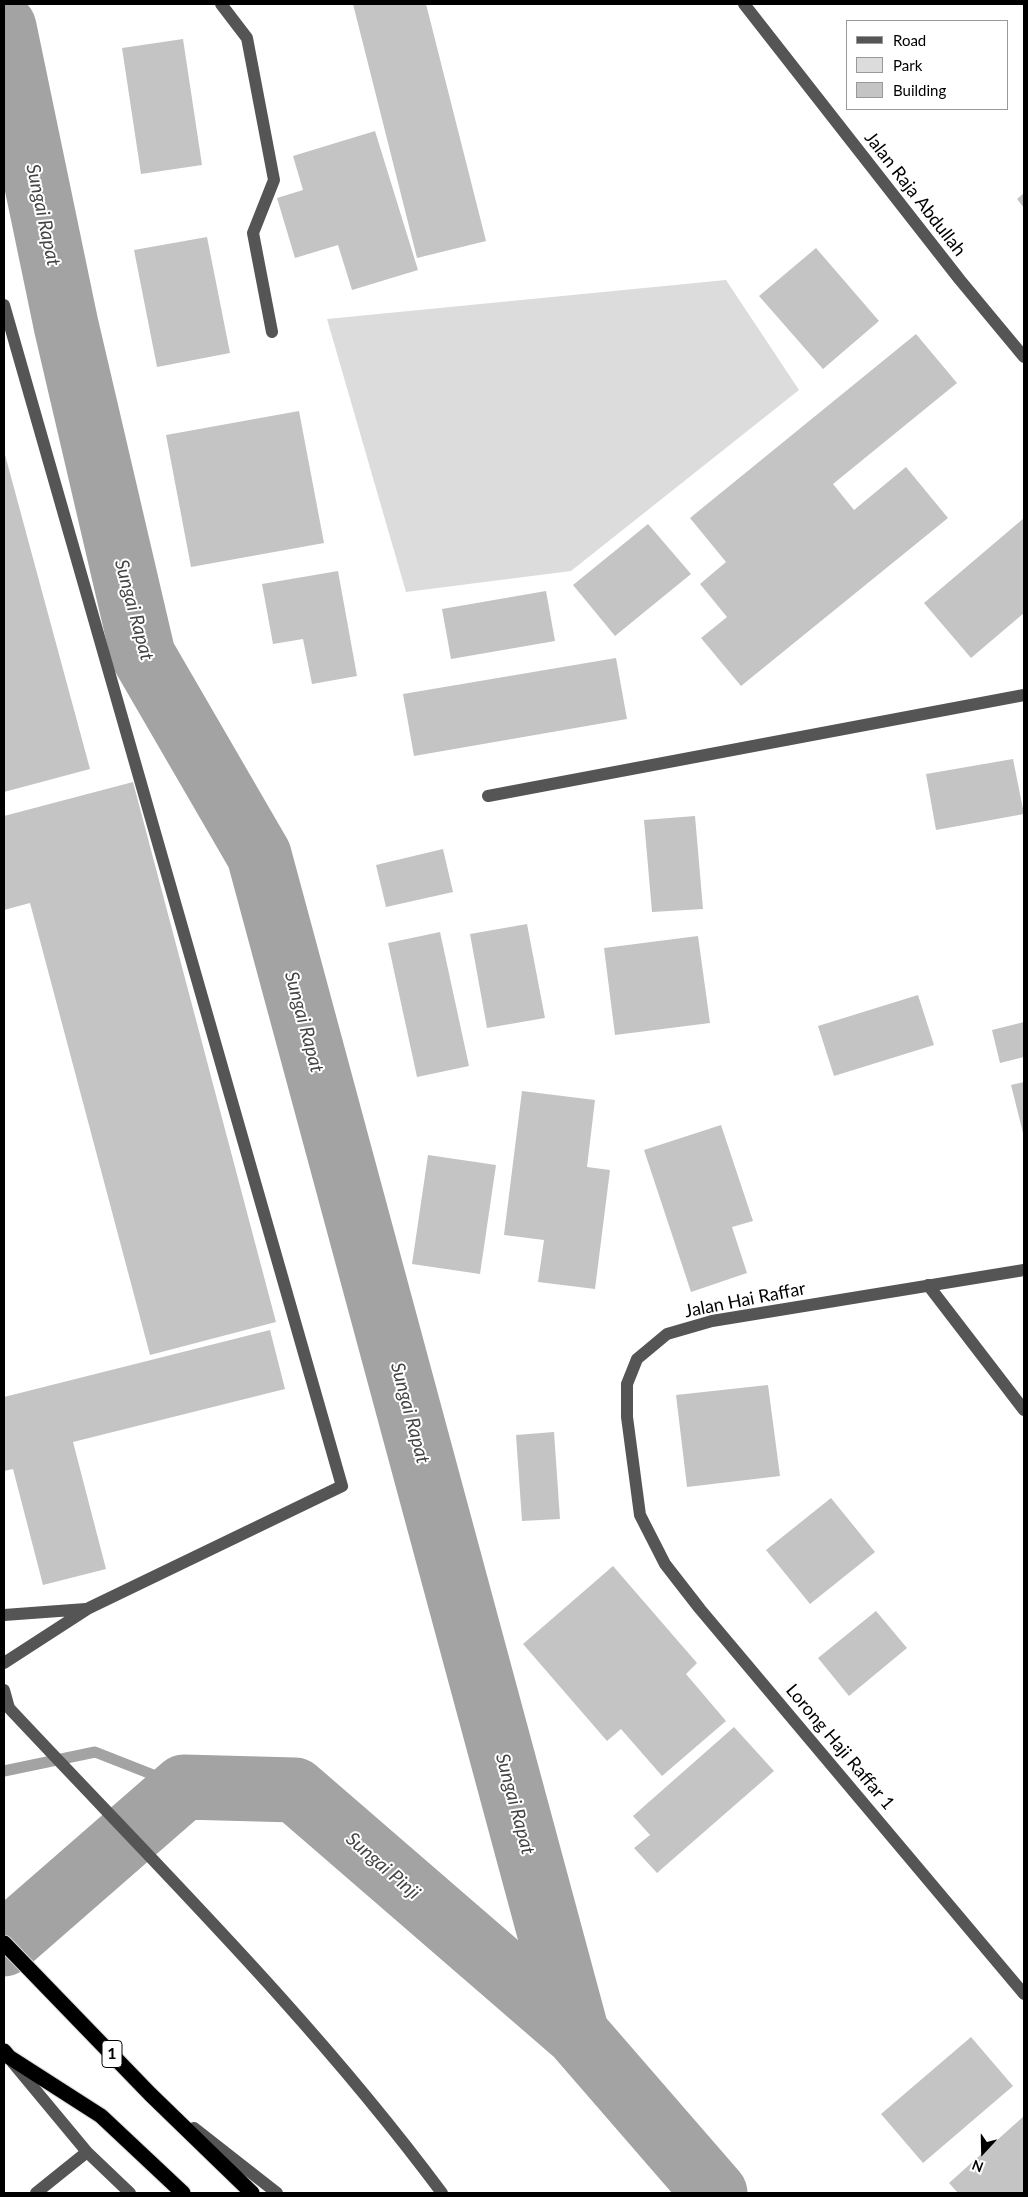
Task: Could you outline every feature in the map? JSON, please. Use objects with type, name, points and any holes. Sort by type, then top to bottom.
[{"type":"highway","name":"1","points":[[4,1943],[74,2013],[150,2094]]},
{"type":"highway","points":[[6,2054],[101,2116],[183,2193]]},
{"type":"highway","points":[[150,2094],[252,2193]]},
{"type":"street","points":[[221,4],[247,38],[274,180],[253,232],[272,332]]},
{"type":"street","name":"Jalan Raja Abdullah","points":[[744,4],[960,280],[1024,357]]},
{"type":"street","points":[[4,305],[342,1486],[90,1608],[4,1663]]},
{"type":"street","points":[[488,796],[1024,695]]},
{"type":"street","name":"Jalan Hai Raffar","points":[[640,1515],[627,1418],[627,1384],[637,1359],[667,1334],[712,1321],[1024,1270]]},
{"type":"street","points":[[928,1286],[1024,1410]]},
{"type":"street","name":"Lorong Haji Raffar 1","points":[[640,1515],[665,1564],[700,1609],[1024,1994]]},
{"type":"street","points":[[4,1615],[90,1608]]},
{"type":"street","points":[[4,1690],[10,1708],[288,2006],[413,2154],[442,2193]]},
{"type":"street","points":[[6,2054],[87,2152],[130,2193]]},
{"type":"street","name":"1","points":[[150,2094],[277,2193]]},
{"type":"street","points":[[36,2193],[87,2152]]},
{"type":"green space","points":[[726,280],[799,390],[571,571],[406,592],[327,319]]},
{"type":"building","points":[[353,4],[426,4],[486,241],[417,258]]},
{"type":"building","points":[[183,39],[202,165],[141,174],[122,48]]},
{"type":"building","points":[[375,131],[418,270],[352,290],[338,245],[295,258],[277,198],[303,190],[293,156]]},
{"type":"building","points":[[1024,193],[1024,208],[1017,199]]},
{"type":"building","points":[[207,237],[230,353],[157,367],[134,250]]},
{"type":"building","points":[[816,248],[879,321],[823,369],[759,296]]},
{"type":"building","points":[[916,334],[957,383],[833,484],[854,510],[906,467],[948,518],[741,686],[701,638],[727,617],[700,584],[726,562],[690,518]]},
{"type":"building","points":[[299,411],[324,543],[191,567],[166,435]]},
{"type":"building","points":[[4,451],[90,769],[4,792]]},
{"type":"building","points":[[1024,518],[1024,613],[971,658],[924,603]]},
{"type":"building","points":[[648,524],[691,574],[615,636],[573,585]]},
{"type":"building","points":[[338,571],[357,676],[312,684],[303,639],[273,644],[262,584]]},
{"type":"building","points":[[546,591],[555,641],[451,659],[442,609]]},
{"type":"building","points":[[616,658],[627,719],[414,756],[403,694]]},
{"type":"building","points":[[1013,759],[1024,814],[936,830],[926,774]]},
{"type":"building","points":[[133,782],[276,1322],[150,1355],[30,903],[4,910],[4,816]]},
{"type":"building","points":[[695,816],[703,909],[652,912],[644,820]]},
{"type":"building","points":[[443,849],[453,892],[386,907],[376,865]]},
{"type":"building","points":[[527,924],[545,1018],[487,1028],[470,934]]},
{"type":"building","points":[[440,932],[469,1066],[417,1077],[388,943]]},
{"type":"building","points":[[698,936],[710,1023],[615,1035],[604,948]]},
{"type":"building","points":[[918,995],[934,1045],[834,1076],[818,1026]]},
{"type":"building","points":[[1024,1022],[1024,1057],[1000,1063],[992,1030]]},
{"type":"building","points":[[1024,1082],[1024,1137],[1011,1085]]},
{"type":"building","points":[[522,1091],[595,1100],[587,1167],[610,1170],[595,1289],[538,1282],[544,1240],[504,1235]]},
{"type":"building","points":[[721,1125],[753,1221],[732,1227],[747,1273],[691,1292],[644,1150]]},
{"type":"building","points":[[428,1155],[496,1165],[480,1274],[412,1264]]},
{"type":"building","points":[[270,1330],[285,1389],[73,1442],[106,1569],[43,1585],[13,1469],[4,1471],[4,1397]]},
{"type":"building","points":[[768,1385],[780,1476],[687,1487],[676,1395]]},
{"type":"building","points":[[554,1432],[560,1519],[522,1521],[516,1435]]},
{"type":"building","points":[[831,1498],[875,1552],[810,1604],[766,1550]]},
{"type":"building","points":[[613,1566],[697,1663],[686,1674],[726,1721],[662,1776],[621,1729],[607,1741],[523,1644]]},
{"type":"building","points":[[876,1611],[907,1648],[849,1696],[818,1658]]},
{"type":"building","points":[[734,1727],[774,1771],[657,1873],[634,1848],[650,1835],[633,1816]]},
{"type":"building","points":[[971,2037],[1013,2086],[923,2163],[881,2114]]},
{"type":"building","points":[[1024,2116],[1024,2193],[958,2193],[949,2183]]},
{"type":"waterway","name":"Sungai Rapat","points":[[4,27],[66,325],[143,655],[259,855],[577,2034]]},
{"type":"waterway","points":[[4,1771],[95,1752],[184,1787]]},
{"type":"waterway","name":"Sungai Pinji","points":[[4,1944],[184,1787],[295,1790],[577,2034],[715,2193]]}]
